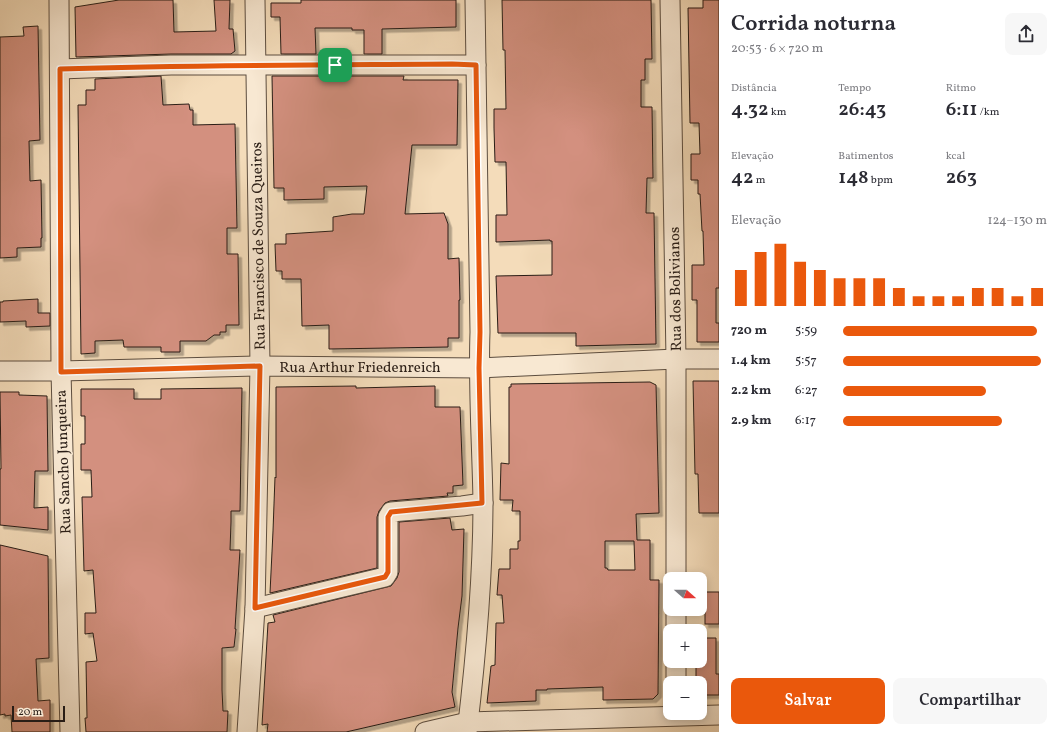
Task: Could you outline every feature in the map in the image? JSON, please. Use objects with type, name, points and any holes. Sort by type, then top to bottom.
[{"type":"street","name":"Rua Sancho Junqueira","points":[[59,0],[61,372],[70,732]]},
{"type":"street","name":"Rua Francisco de Souza Queiros","points":[[247,732],[255,608],[260,366],[255,0]]},
{"type":"street","points":[[468,727],[480,580],[482,503],[475,0]]},
{"type":"street","name":"Rua dos Bolivianos","points":[[670,0],[676,359],[676,572]]},
{"type":"street","points":[[60,69],[171,65],[476,65]]},
{"type":"street","name":"Rua Arthur Friedenreich","points":[[0,371],[61,372],[260,366],[479,368],[676,359],[719,359]]},
{"type":"street","points":[[255,608],[385,577],[388,572],[388,517],[391,512],[482,503]]},
{"type":"street","points":[[424,732],[468,727],[676,721],[719,715]]},
{"type":"building","points":[[119,0],[173,0],[174,32],[216,31],[214,0],[230,0],[229,29],[233,29],[235,51],[231,54],[76,57],[75,7]]},
{"type":"building","points":[[301,0],[456,0],[456,27],[382,29],[382,54],[364,54],[364,30],[352,30],[352,28],[315,28],[316,54],[281,54],[280,17],[271,17],[271,3],[301,3]]},
{"type":"building","points":[[502,0],[651,0],[652,59],[645,59],[645,80],[641,80],[641,107],[652,107],[653,178],[647,178],[646,213],[654,213],[656,344],[576,346],[576,333],[498,333],[496,276],[552,275],[552,241],[496,242],[496,215],[507,215],[506,162],[495,162],[494,128],[494,109],[506,109]]},
{"type":"building","points":[[703,0],[719,0],[719,288],[716,288],[716,323],[719,323],[719,342],[697,342],[697,300],[692,300],[692,265],[704,265],[703,231],[700,194],[698,194],[698,180],[691,180],[691,154],[700,154],[699,123],[690,123],[688,8],[703,8]]},
{"type":"building","points":[[38,26],[40,140],[29,141],[30,181],[41,180],[41,247],[17,248],[17,257],[0,258],[0,37],[24,36],[23,27]]},
{"type":"building","points":[[161,76],[163,105],[189,104],[190,110],[193,110],[193,125],[235,124],[237,228],[227,228],[227,254],[238,254],[239,325],[226,325],[226,332],[220,332],[220,335],[214,335],[206,341],[180,341],[180,352],[161,352],[161,347],[124,347],[123,340],[95,341],[95,353],[81,354],[78,105],[86,105],[86,90],[95,90],[95,79]]},
{"type":"building","points":[[272,76],[404,76],[403,80],[458,80],[457,145],[412,145],[405,214],[444,213],[448,224],[448,259],[459,258],[459,338],[448,338],[448,347],[329,349],[329,325],[302,326],[301,279],[282,279],[282,271],[276,271],[275,244],[286,244],[286,234],[333,231],[333,217],[364,214],[367,186],[324,187],[324,199],[284,200],[284,188],[274,188]]},
{"type":"building","points":[[38,299],[38,313],[50,313],[50,326],[26,327],[26,321],[0,322],[0,302]]},
{"type":"building","points":[[693,381],[719,381],[719,513],[699,513],[698,474],[695,474]]},
{"type":"building","points":[[650,382],[656,385],[659,513],[636,514],[637,540],[650,540],[650,580],[659,580],[658,694],[653,699],[603,700],[603,687],[536,690],[536,701],[487,703],[491,666],[495,665],[496,623],[504,623],[502,595],[497,595],[499,569],[510,569],[510,549],[518,549],[518,541],[520,541],[520,511],[512,511],[513,500],[500,500],[501,463],[509,464],[509,387],[511,387],[511,384]],"holes":[[[605,541],[634,541],[635,570],[608,570],[605,568]]]},
{"type":"building","points":[[356,386],[356,388],[435,386],[435,407],[460,407],[463,485],[453,486],[453,493],[447,493],[448,496],[390,501],[385,503],[379,511],[377,517],[377,568],[270,593],[275,477],[276,478],[276,387]]},
{"type":"building","points":[[242,388],[240,511],[231,511],[230,550],[240,550],[236,629],[234,647],[222,648],[223,711],[228,711],[227,732],[86,732],[86,662],[97,661],[93,633],[85,634],[85,613],[96,613],[93,570],[84,571],[82,497],[92,497],[91,470],[81,470],[81,444],[85,444],[85,416],[81,416],[81,389],[134,389],[134,399],[161,399],[161,389]]},
{"type":"building","points":[[0,392],[19,392],[19,395],[47,396],[48,471],[35,471],[34,508],[48,507],[48,530],[0,525]]},
{"type":"building","points":[[450,518],[452,530],[464,529],[462,596],[452,692],[455,707],[346,732],[267,732],[268,724],[262,725],[268,623],[275,622],[273,615],[391,586],[397,578],[399,572],[399,522]]},
{"type":"building","points":[[0,545],[48,556],[49,658],[36,659],[38,701],[50,700],[50,732],[12,732],[11,715],[0,715]]},
{"type":"building","points":[[707,592],[719,592],[719,624],[705,624],[705,616],[707,616]]},
{"type":"building","points":[[707,638],[716,638],[716,674],[719,674],[719,695],[707,695],[707,676],[696,676],[696,668],[707,668]]},
{"type":"route","points":[[171,65],[335,65],[476,65],[482,503],[391,512],[388,517],[388,572],[385,577],[255,608],[260,366],[61,372],[60,69],[171,65]]}]
